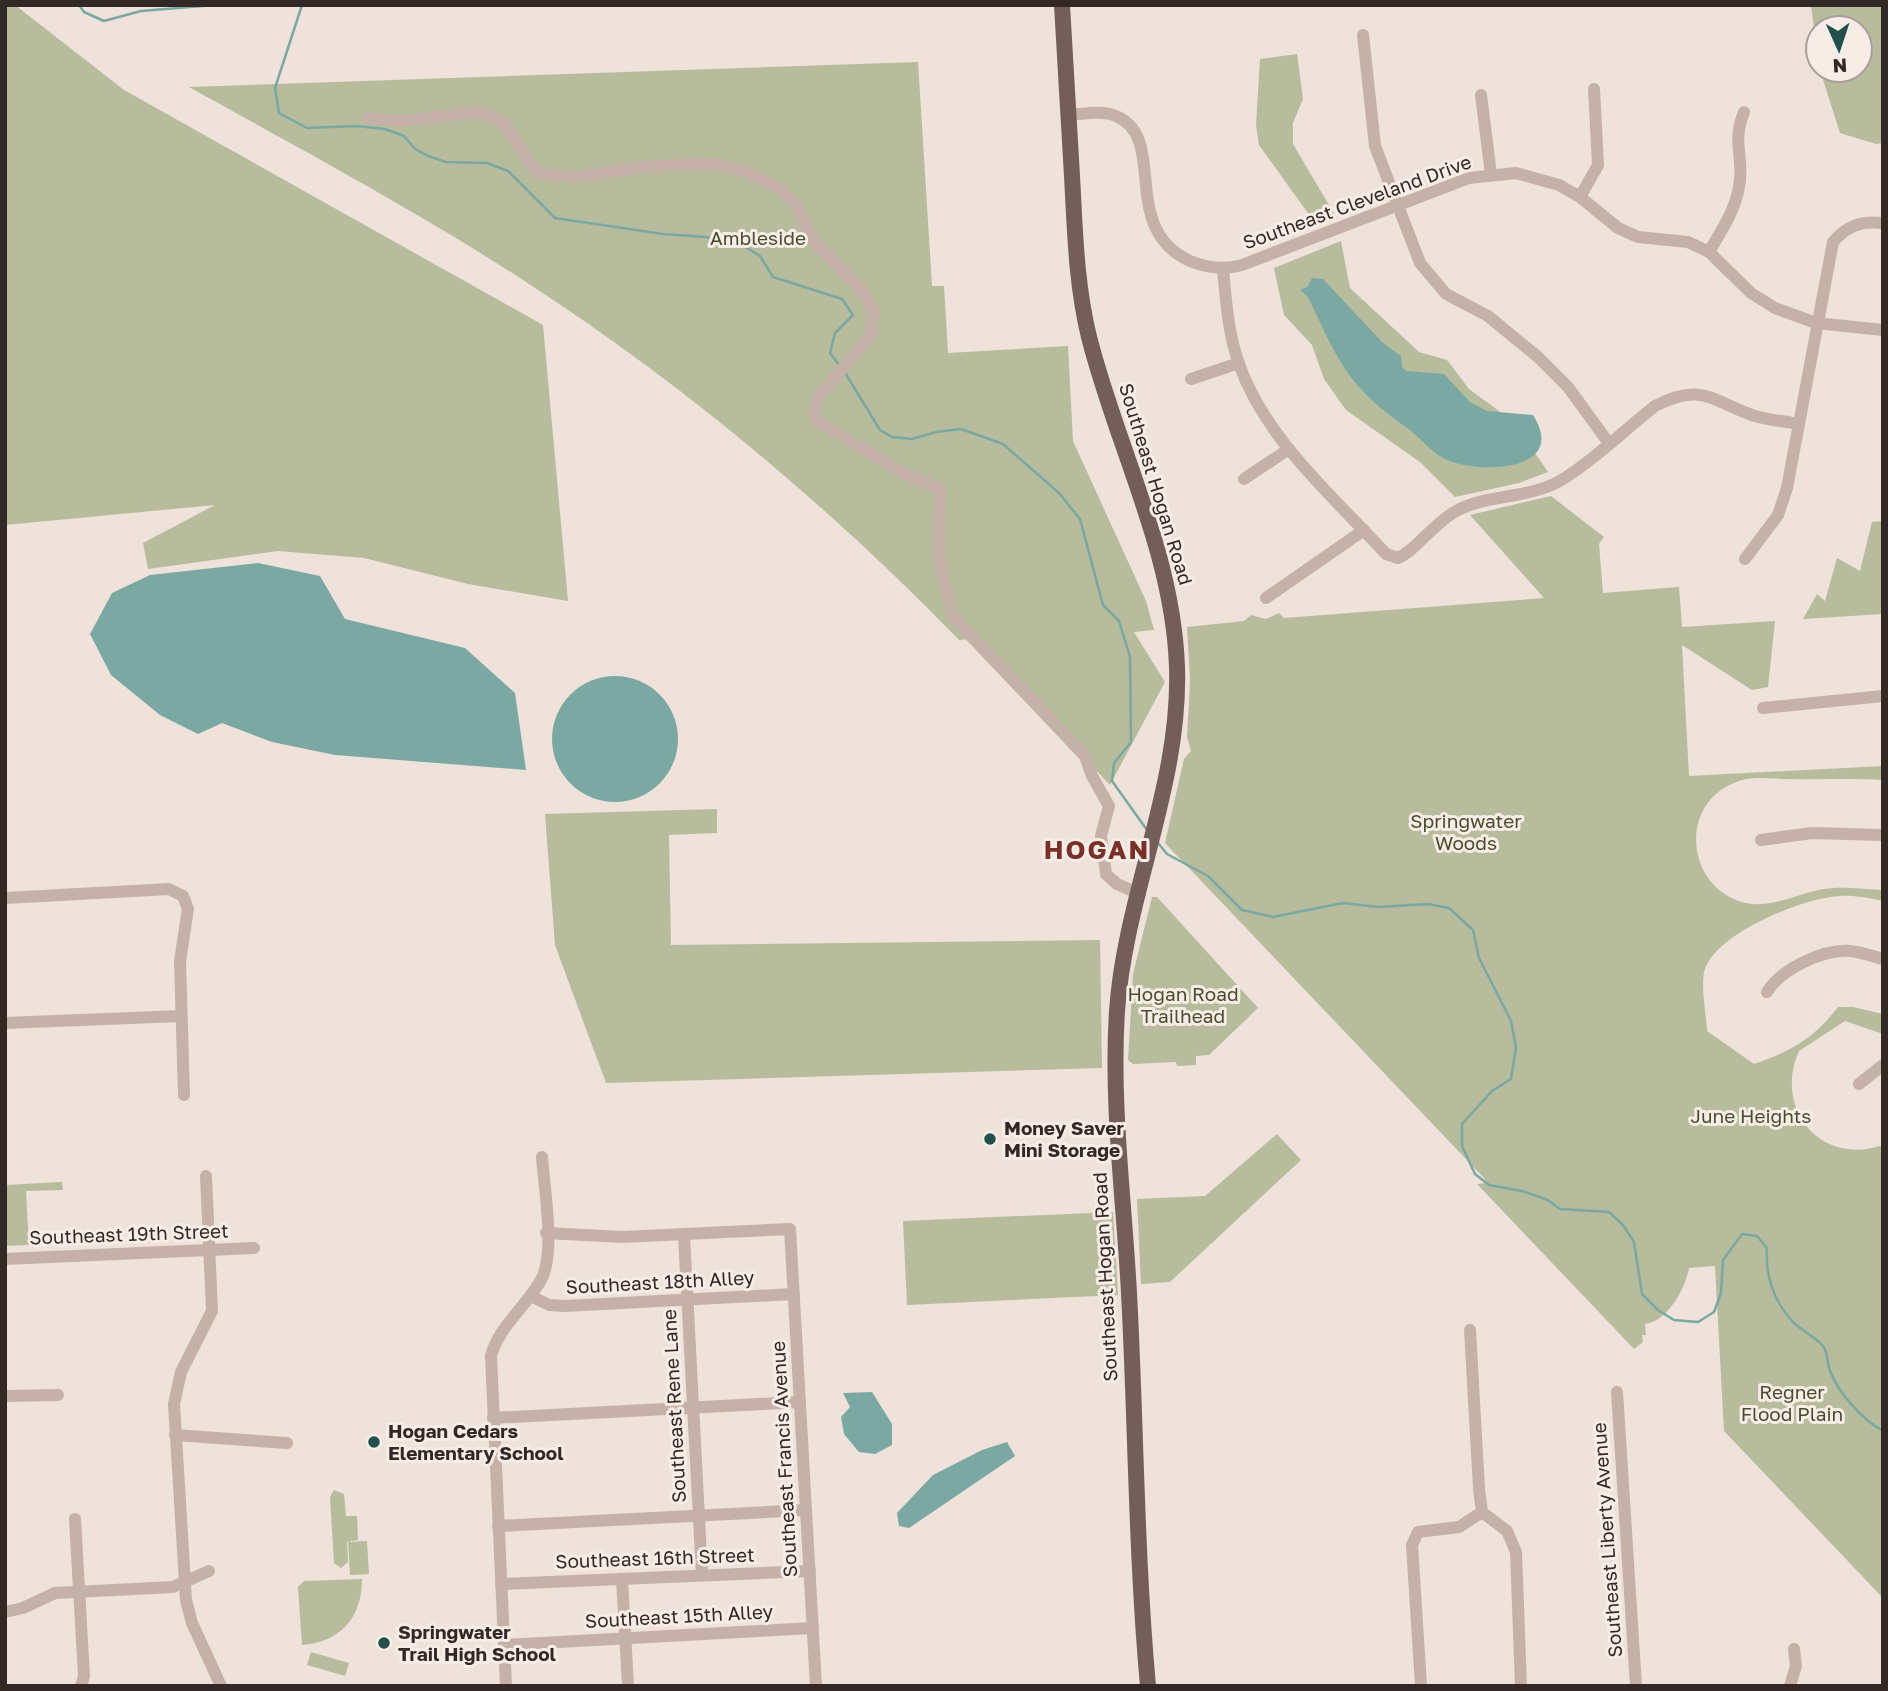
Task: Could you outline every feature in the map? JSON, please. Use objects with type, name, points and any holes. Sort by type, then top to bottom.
[{"type":"main road","name":"Southeast Hogan Road","points":[[1062,5],[1076,254],[1083,307],[1100,373],[1155,539],[1169,596],[1176,640],[1175,727],[1156,827],[1120,981],[1115,1053],[1129,1291],[1131,1411],[1148,1686]]},
{"type":"street","points":[[1363,35],[1371,131],[1420,262],[1446,294],[1488,316],[1538,357],[1568,387],[1608,442]]},
{"type":"street","points":[[1580,197],[1598,165],[1594,89]]},
{"type":"street","points":[[1481,95],[1491,174]]},
{"type":"street","points":[[367,118],[400,121],[480,112],[505,124],[531,165],[541,174],[576,177],[650,166],[718,164],[749,173],[790,197],[812,239],[869,300],[875,321],[871,334],[846,369],[825,390],[814,410],[816,420],[823,427],[941,491],[939,560],[953,617],[1085,756],[1109,806],[1101,836],[1105,874],[1116,884],[1140,894]]},
{"type":"street","points":[[1709,252],[1730,216],[1740,186],[1736,131],[1744,112]]},
{"type":"street","name":"Southeast Cleveland Drive","points":[[1068,114],[1109,114],[1130,125],[1142,147],[1148,211],[1161,238],[1185,258],[1223,269],[1267,256],[1469,178],[1491,174],[1536,177],[1580,197],[1618,228],[1638,237],[1688,242],[1709,252],[1751,293],[1775,308],[1816,323],[1883,330]]},
{"type":"street","points":[[1745,559],[1778,514],[1790,475],[1833,242],[1847,228],[1858,223],[1883,223]]},
{"type":"street","points":[[1223,269],[1229,329],[1253,397],[1289,449],[1386,554],[1398,558],[1408,553],[1435,523],[1458,510],[1478,501],[1526,494],[1559,481],[1655,406],[1686,394],[1719,398],[1757,416],[1798,424]]},
{"type":"street","points":[[1191,379],[1239,363]]},
{"type":"street","points":[[1244,479],[1289,449]]},
{"type":"street","points":[[1266,598],[1364,530]]},
{"type":"street","points":[[1763,708],[1883,696]]},
{"type":"street","points":[[1760,840],[1812,833],[1883,835]]},
{"type":"street","points":[[5,898],[169,889],[185,898],[188,911],[180,955],[184,1095]]},
{"type":"street","points":[[1767,992],[1774,980],[1831,953],[1851,951],[1883,959]]},
{"type":"street","points":[[5,1023],[181,1016]]},
{"type":"street","points":[[1859,1083],[1883,1065]]},
{"type":"street","points":[[506,1686],[490,1368],[494,1345],[531,1296],[546,1264],[542,1157]]},
{"type":"street","points":[[206,1176],[212,1311],[181,1372],[174,1404],[183,1582],[192,1623],[221,1686]]},
{"type":"street","name":"Southeast Francis Avenue","points":[[684,1235],[790,1229],[816,1686]]},
{"type":"street","points":[[546,1233],[622,1237],[684,1235]]},
{"type":"street","name":"Southeast Rene Lane","points":[[684,1235],[702,1575]]},
{"type":"street","name":"Southeast 19th Street","points":[[5,1259],[254,1248]]},
{"type":"street","name":"Southeast 18th Alley","points":[[531,1296],[557,1306],[794,1294]]},
{"type":"street","points":[[1470,1330],[1482,1512],[1507,1531],[1516,1552],[1521,1686]]},
{"type":"street","name":"Southeast Liberty Avenue","points":[[1618,1392],[1636,1686]]},
{"type":"street","points":[[5,1396],[58,1395]]},
{"type":"street","points":[[493,1418],[800,1402]]},
{"type":"street","points":[[175,1435],[287,1443]]},
{"type":"street","points":[[498,1526],[806,1510]]},
{"type":"street","points":[[1421,1686],[1412,1545],[1418,1532],[1459,1527],[1482,1512]]},
{"type":"street","points":[[75,1519],[84,1676],[81,1686]]},
{"type":"street","points":[[5,1612],[23,1608],[48,1595],[173,1587],[209,1571]]},
{"type":"street","name":"Southeast 16th Street","points":[[501,1584],[810,1571]]},
{"type":"street","points":[[622,1579],[628,1686]]},
{"type":"street","name":"Southeast 15th Alley","points":[[504,1645],[813,1628]]},
{"type":"street","points":[[1790,1686],[1796,1666],[1794,1649]]},
{"type":"green space","points":[[5,5],[15,5],[124,90],[543,325],[568,601],[468,584],[364,558],[278,551],[148,569],[143,543],[215,505],[5,525]]},
{"type":"green space","points":[[1811,5],[1883,5],[1883,143],[1876,144],[1840,133],[1824,84],[1874,84],[1874,14],[1812,14]]},
{"type":"green space","points":[[1297,54],[1303,99],[1293,123],[1293,144],[1335,215],[1315,223],[1259,145],[1256,125],[1260,59]]},
{"type":"green space","name":"Ambleside","points":[[918,62],[932,286],[944,286],[948,353],[1068,346],[1073,441],[1146,601],[1154,630],[1134,632],[1165,682],[1110,785],[971,639],[959,640],[858,541],[805,494],[640,361],[523,280],[441,229],[189,87]]},
{"type":"green space","points":[[1341,241],[1350,288],[1419,352],[1447,360],[1469,389],[1514,422],[1548,472],[1519,483],[1455,497],[1420,462],[1346,410],[1324,379],[1312,345],[1284,315],[1274,268]]},
{"type":"green space","name":"Springwater Woods","points":[[1551,496],[1604,537],[1599,544],[1603,593],[1679,587],[1682,627],[1775,621],[1768,687],[1752,690],[1682,645],[1689,776],[1883,766],[1883,780],[1760,778],[1734,783],[1716,794],[1704,810],[1697,828],[1696,847],[1701,865],[1711,882],[1726,895],[1746,903],[1765,904],[1831,888],[1883,890],[1883,901],[1850,896],[1824,898],[1762,920],[1724,944],[1711,958],[1704,972],[1703,986],[1707,1031],[1754,1064],[1801,1043],[1820,1028],[1838,1007],[1853,1007],[1883,1014],[1883,1034],[1845,1021],[1799,1051],[1793,1073],[1792,1093],[1798,1112],[1808,1128],[1822,1140],[1840,1148],[1861,1150],[1883,1145],[1883,1598],[1724,1431],[1715,1266],[1689,1268],[1684,1285],[1674,1303],[1661,1317],[1645,1324],[1646,1335],[1642,1335],[1643,1342],[1634,1349],[1477,1184],[1487,1183],[1484,1178],[1165,843],[1184,759],[1191,751],[1187,737],[1190,681],[1187,627],[1244,621],[1251,615],[1266,619],[1279,613],[1284,618],[1544,598],[1470,515]]},
{"type":"green space","points":[[1883,521],[1883,614],[1803,619],[1817,594],[1825,601],[1837,558],[1860,571],[1872,522]]},
{"type":"green space","points":[[717,809],[717,833],[669,835],[671,945],[1100,940],[1102,1068],[606,1083],[555,945],[545,814]]},
{"type":"green space","name":"Hogan Road Trailhead","points":[[1152,897],[1157,897],[1258,1008],[1209,1055],[1196,1056],[1196,1065],[1177,1066],[1176,1062],[1133,1064],[1128,1060],[1133,974]]},
{"type":"green space","points":[[1277,1134],[1301,1160],[1170,1282],[1141,1284],[1137,1199],[1205,1196]]},
{"type":"green space","points":[[62,1182],[63,1190],[26,1191],[29,1245],[5,1246],[5,1185]]},
{"type":"green space","points":[[1113,1212],[1118,1295],[907,1305],[903,1221]]},
{"type":"green space","points":[[334,1490],[344,1494],[346,1516],[357,1516],[358,1540],[347,1542],[348,1562],[341,1568],[334,1563],[330,1497]]},
{"type":"green space","points":[[367,1541],[369,1574],[350,1575],[348,1542]]},
{"type":"green space","points":[[362,1579],[358,1605],[346,1626],[327,1639],[302,1645],[298,1587],[304,1581]]},
{"type":"green space","points":[[311,1652],[349,1663],[345,1676],[307,1665]]},
{"type":"water","points":[[1312,278],[1323,279],[1382,342],[1401,356],[1402,367],[1406,371],[1444,374],[1470,402],[1487,411],[1533,415],[1541,434],[1539,449],[1529,459],[1514,465],[1495,467],[1476,467],[1438,455],[1370,398],[1346,370],[1308,297],[1300,290],[1307,287]]},
{"type":"water","points":[[258,563],[320,576],[345,619],[465,648],[515,693],[526,770],[335,755],[272,742],[222,723],[198,734],[160,715],[111,675],[90,634],[112,593],[150,575]]},
{"type":"water","points":[[615,676],[639,681],[660,694],[673,715],[678,739],[673,763],[660,784],[639,797],[615,802],[591,797],[570,784],[557,763],[552,739],[557,715],[570,694],[591,681]]},
{"type":"water","points":[[872,1392],[892,1424],[892,1445],[875,1454],[859,1452],[844,1434],[841,1417],[850,1407],[843,1393]]},
{"type":"water","points":[[1007,1442],[1015,1456],[909,1528],[899,1526],[897,1513],[933,1475],[982,1450]]},
{"type":"waterway","points":[[79,5],[84,12],[104,21],[141,11],[215,5]]},
{"type":"waterway","points":[[302,5],[275,88],[279,113],[307,128],[356,126],[385,129],[404,136],[415,149],[428,156],[446,162],[487,163],[508,171],[555,218],[663,234],[706,237],[744,246],[760,256],[773,277],[842,299],[853,315],[835,333],[830,353],[840,366]]},
{"type":"waterway","points":[[844,371],[880,430],[892,437],[912,439],[961,429],[1003,444],[1059,493],[1080,519],[1103,605],[1119,621],[1130,657],[1131,742],[1114,763],[1112,781],[1147,830]]},
{"type":"waterway","points":[[1158,843],[1167,854],[1208,876],[1242,910],[1273,917],[1343,903],[1378,907],[1428,904],[1449,908],[1473,930],[1479,958],[1511,1021],[1516,1048],[1511,1079],[1492,1091],[1462,1124],[1462,1146],[1475,1174],[1489,1185],[1522,1191],[1548,1200],[1560,1209],[1609,1212],[1623,1225],[1634,1242],[1642,1294],[1658,1310],[1674,1320],[1698,1322],[1714,1312],[1721,1293],[1723,1260],[1742,1234],[1757,1236],[1767,1248],[1769,1278],[1786,1314],[1823,1346],[1830,1371],[1845,1397],[1867,1420],[1883,1431]]},
{"type":"place","name":"Money Saver Mini Storage","points":[[990,1139]]},
{"type":"place","name":"Hogan Cedars Elementary School","points":[[374,1442]]},
{"type":"place","name":"Springwater Trail High School","points":[[384,1643]]},
{"type":"district","name":"HOGAN","points":[[1097,850]]},
{"type":"park label","name":"June Heights","points":[[1751,1116]]},
{"type":"park label","name":"Regner Flood Plain","points":[[1792,1403]]}]
